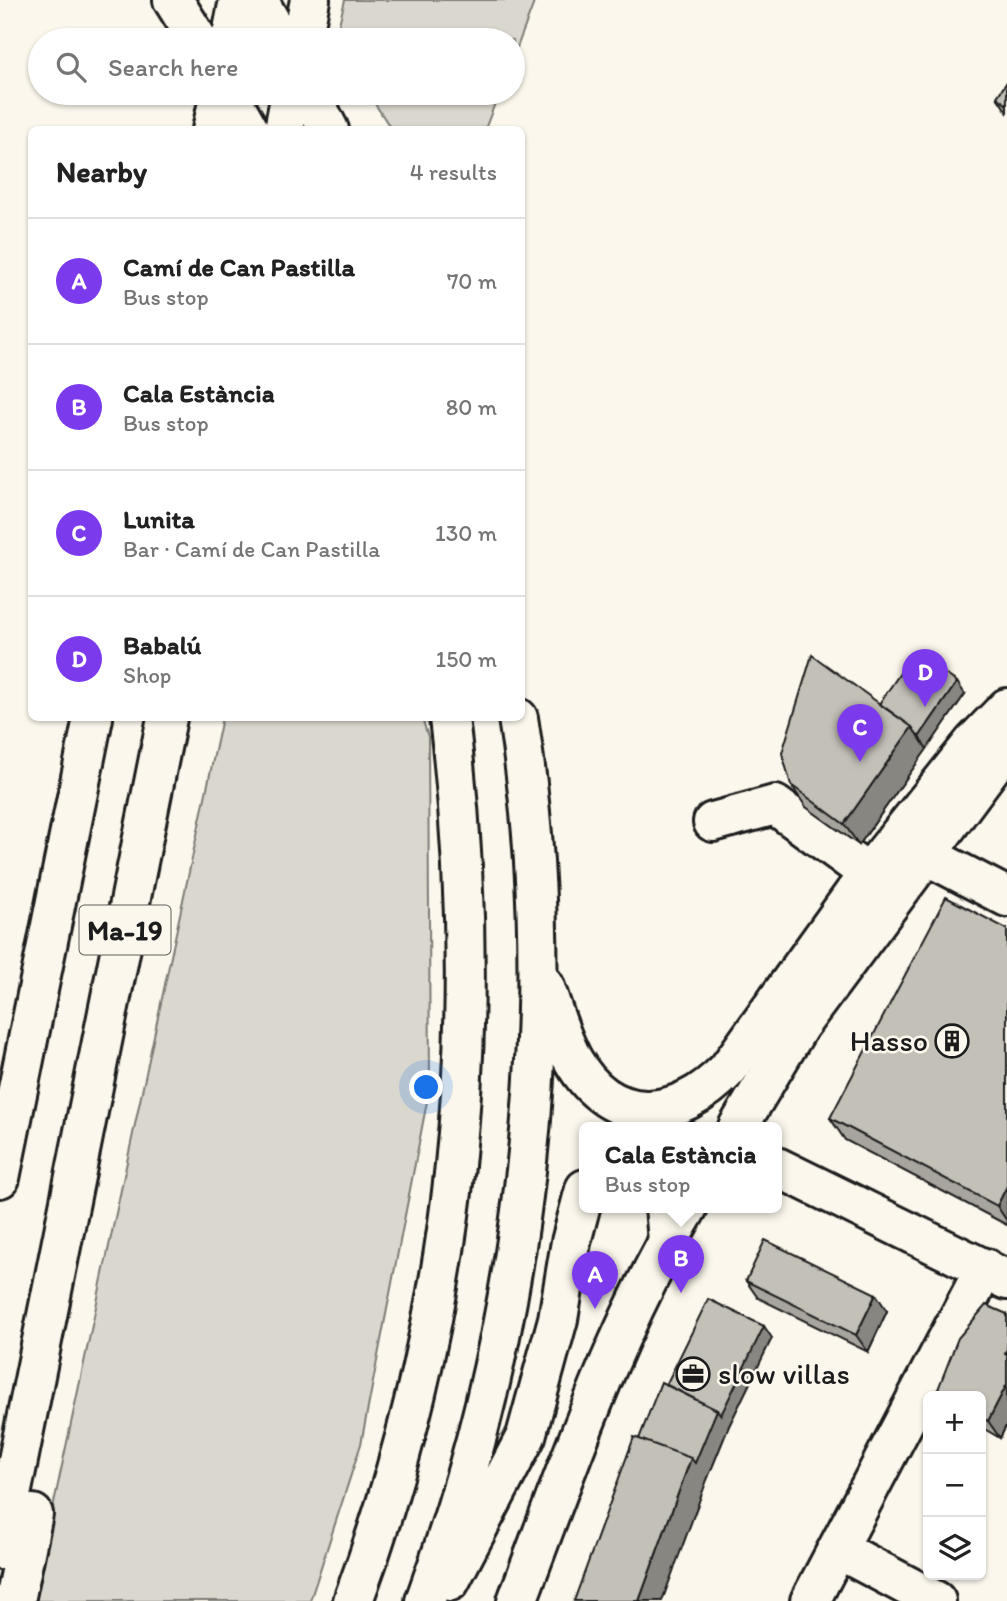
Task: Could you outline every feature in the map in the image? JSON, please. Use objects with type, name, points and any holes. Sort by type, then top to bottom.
[{"type":"main road","points":[[173,0],[190,28]]},
{"type":"main road","points":[[233,28],[239,0]]},
{"type":"main road","points":[[258,0],[274,28]]},
{"type":"main road","points":[[304,28],[310,0]]},
{"type":"main road","points":[[213,126],[217,105]]},
{"type":"main road","points":[[235,105],[247,126]]},
{"type":"main road","points":[[285,126],[289,105]]},
{"type":"main road","points":[[316,105],[327,126]]},
{"type":"main road","points":[[536,965],[571,1057],[590,1085],[614,1104],[642,1110],[667,1107],[694,1097],[728,1069],[867,874],[974,742],[1007,708]]},
{"type":"main road","name":"Ma-19","points":[[0,1178],[92,721]]},
{"type":"main road","name":"Ma-19","points":[[0,1550],[84,1143],[166,721]]},
{"type":"main road","points":[[353,1601],[387,1503],[417,1390],[444,1256],[455,1184],[461,1120],[467,958],[458,798],[449,721]]},
{"type":"main road","points":[[425,1601],[484,1410],[508,1289],[530,1109],[536,965],[529,816],[518,721]]},
{"type":"main road","points":[[751,1118],[799,1026],[928,856],[1007,746]]},
{"type":"main road","points":[[713,822],[775,805],[898,895]]},
{"type":"main road","points":[[928,856],[1007,897]]},
{"type":"main road","points":[[15,1601],[89,1233],[84,1143]]},
{"type":"main road","points":[[782,1169],[996,1274],[810,1601]]},
{"type":"main road","points":[[439,1601],[482,1524],[526,1436],[558,1319],[579,1213]]},
{"type":"main road","points":[[517,1601],[582,1426],[667,1224]]},
{"type":"main road","points":[[838,1549],[936,1601]]},
{"type":"shaded area","points":[[345,0],[535,0],[524,28],[338,28]]},
{"type":"shaded area","points":[[376,105],[494,105],[486,126],[389,126]]},
{"type":"shaded area","points":[[221,721],[423,721],[428,737],[430,1086],[361,1444],[310,1601],[33,1601]]},
{"type":"building","points":[[1007,82],[1007,105],[997,97]]},
{"type":"building","points":[[914,653],[957,682],[919,737],[912,727],[879,704]]},
{"type":"building","points":[[812,655],[912,727],[844,824],[791,785],[782,753]]},
{"type":"building","name":"Hasso","points":[[946,897],[1007,929],[1007,1186],[997,1206],[830,1118]]},
{"type":"building","points":[[765,1240],[876,1294],[856,1335],[746,1281]]},
{"type":"building","points":[[708,1299],[764,1326],[721,1415],[717,1410],[666,1385]]},
{"type":"building","points":[[986,1305],[1007,1314],[1007,1384],[988,1421],[986,1391],[937,1391],[958,1338]]},
{"type":"building","points":[[661,1382],[717,1410],[695,1463],[691,1458],[639,1439]]},
{"type":"building","points":[[634,1437],[691,1458],[639,1601],[574,1601]]},
{"type":"place","name":"Babalú","points":[[925,707]]},
{"type":"place","name":"Lunita","points":[[860,762]]},
{"type":"place","name":"Hasso","points":[[952,1041]]},
{"type":"place","name":"Cala Estància","points":[[681,1293]]},
{"type":"place","name":"Camí de Can Pastilla","points":[[595,1309]]},
{"type":"place","name":"slow villas","points":[[693,1374]]}]
